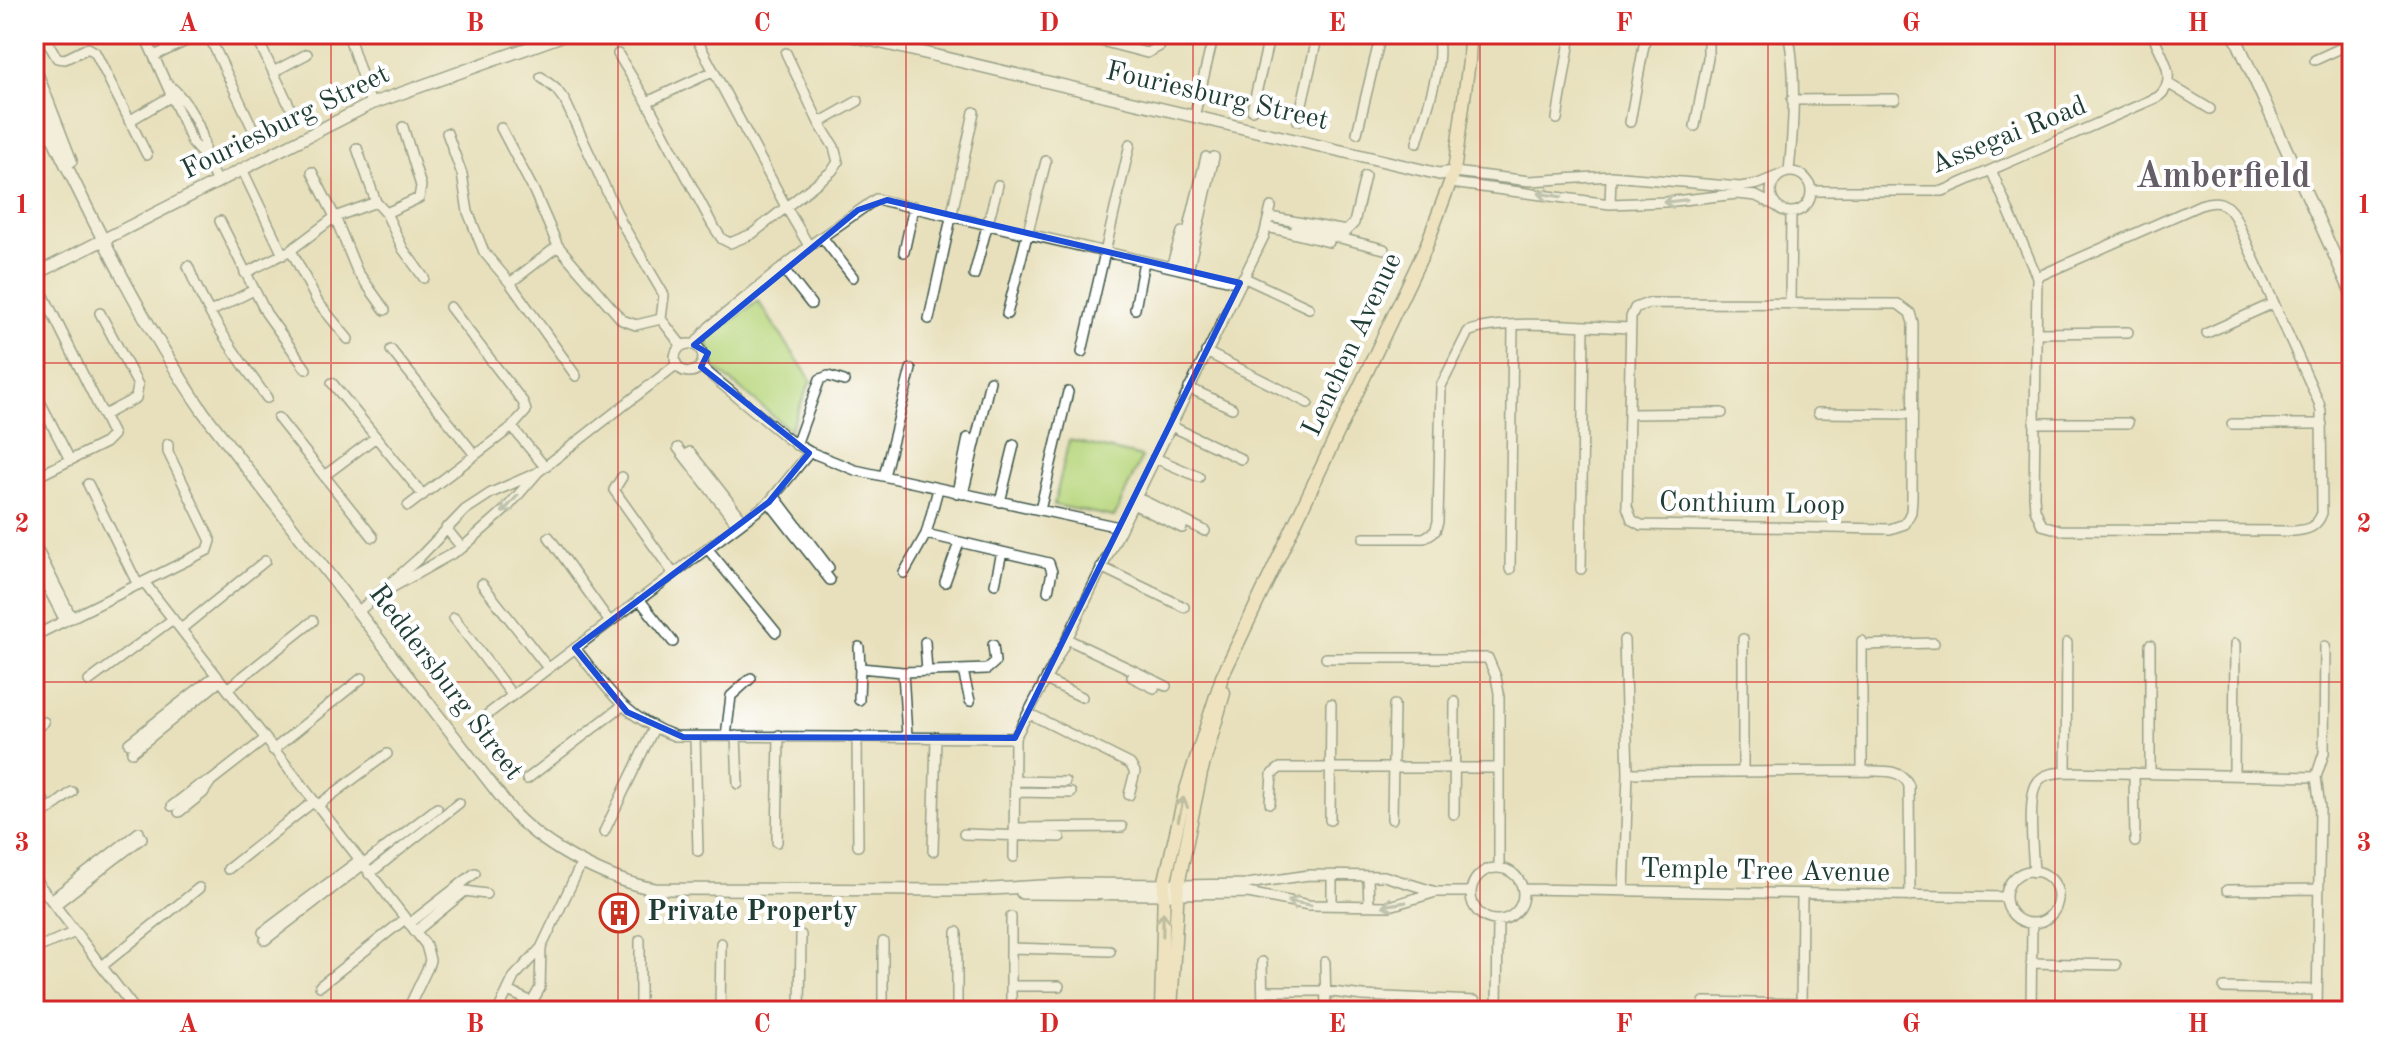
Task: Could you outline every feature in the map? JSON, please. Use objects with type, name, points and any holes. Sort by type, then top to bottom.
[{"type":"main road","name":"Lenchen Avenue","points":[[1161,1011],[1170,889],[1199,742],[1222,677],[1418,263],[1453,177],[1470,34]]},
{"type":"main road","name":"Lenchen Avenue","points":[[1170,889],[1171,1011]]},
{"type":"street","points":[[43,34],[57,58],[65,59],[88,48],[95,52],[147,155]]},
{"type":"street","points":[[144,34],[168,84],[196,125],[204,143],[204,156]]},
{"type":"street","points":[[154,56],[201,34]]},
{"type":"street","points":[[208,34],[254,131]]},
{"type":"street","points":[[255,34],[289,105]]},
{"type":"street","points":[[348,34],[371,104]]},
{"type":"street","name":"Fouriesburg Street","points":[[34,275],[371,104],[567,34]]},
{"type":"street","name":"Fouriesburg Street","points":[[844,34],[1453,177]]},
{"type":"street","points":[[1074,34],[1147,53],[1160,46],[1163,34]]},
{"type":"street","points":[[1194,117],[1214,34]]},
{"type":"street","points":[[1252,110],[1270,34]]},
{"type":"street","points":[[1298,121],[1318,34]]},
{"type":"street","points":[[1357,133],[1381,34]]},
{"type":"street","points":[[1417,143],[1439,57],[1440,46],[1436,34]]},
{"type":"street","points":[[1557,119],[1571,34]]},
{"type":"street","points":[[1630,122],[1646,34]]},
{"type":"street","points":[[1695,126],[1708,58],[1708,34]]},
{"type":"street","points":[[1776,206],[1772,200],[1772,186],[1784,173],[1792,100],[1789,34]]},
{"type":"street","points":[[2152,34],[2167,68],[2168,87],[2210,109]]},
{"type":"street","points":[[2234,34],[2352,294]]},
{"type":"street","points":[[696,38],[809,246]]},
{"type":"street","points":[[2315,60],[2352,43]]},
{"type":"street","points":[[618,54],[722,239],[730,243],[752,234],[837,165],[836,151],[819,123],[786,53]]},
{"type":"street","points":[[273,72],[307,54]]},
{"type":"street","name":"Reddersburg Street","points":[[34,66],[64,139],[76,181]]},
{"type":"street","points":[[647,102],[714,71]]},
{"type":"street","points":[[541,77],[565,101],[621,222],[660,287],[665,300],[661,319],[682,346]]},
{"type":"street","name":"Assegai Road","points":[[1812,191],[1933,192],[1954,187],[2158,97],[2168,87]]},
{"type":"street","points":[[129,121],[174,94]]},
{"type":"street","points":[[174,94],[186,130],[217,182]]},
{"type":"street","name":"Reddersburg Street","points":[[34,99],[76,181],[102,242],[165,354],[204,413],[515,815],[536,834],[582,862],[630,883],[655,889],[974,890],[1078,884],[1170,889]]},
{"type":"street","points":[[1792,100],[1895,99]]},
{"type":"street","points":[[819,123],[858,101]]},
{"type":"street","points":[[929,319],[974,112]]},
{"type":"street","points":[[186,130],[196,125]]},
{"type":"street","points":[[386,213],[415,200],[421,194],[403,127]]},
{"type":"street","points":[[501,128],[558,246],[622,320],[636,325],[661,319]]},
{"type":"street","points":[[447,133],[462,174],[466,205],[482,248],[576,376]]},
{"type":"street","points":[[1082,352],[1130,144]]},
{"type":"street","points":[[357,148],[376,202],[386,213],[403,249],[424,278]]},
{"type":"street","points":[[1179,269],[1210,157]]},
{"type":"street","points":[[1007,314],[1046,161]]},
{"type":"street","points":[[242,169],[317,301],[348,339]]},
{"type":"street","points":[[312,172],[360,277],[385,310]]},
{"type":"street","points":[[1992,172],[2037,277],[2034,496],[2038,520],[2042,525],[2060,530],[2294,531],[2313,526],[2322,513],[2322,424],[2319,403],[2231,210],[2219,201],[2200,205],[2037,277]]},
{"type":"street","points":[[1784,173],[1805,177],[1812,191],[1809,203],[1791,212],[1756,196],[1737,194],[1610,204],[1453,177],[1530,181],[1611,176],[1740,187],[1758,184],[1784,173]]},
{"type":"street","points":[[1269,218],[1346,231],[1354,223],[1365,176]]},
{"type":"street","points":[[1610,204],[1611,176]]},
{"type":"street","points":[[974,275],[998,185]]},
{"type":"street","points":[[682,346],[694,345],[709,327],[782,267],[876,199],[1179,269],[1241,280],[1309,308]]},
{"type":"street","points":[[245,273],[287,252],[335,217],[376,202]]},
{"type":"street","points":[[904,252],[914,206]]},
{"type":"street","points":[[1790,304],[1791,212]]},
{"type":"street","points":[[1269,218],[1355,248]]},
{"type":"street","points":[[1269,218],[1384,249]]},
{"type":"street","points":[[1014,857],[1015,738],[1031,711],[1119,527],[1135,501],[1269,218]]},
{"type":"street","points":[[220,221],[274,326],[306,369]]},
{"type":"street","points":[[1179,269],[1184,224]]},
{"type":"street","points":[[822,237],[853,277]]},
{"type":"street","points":[[510,283],[558,246]]},
{"type":"street","points":[[1135,309],[1144,261]]},
{"type":"street","points":[[188,266],[210,312],[267,398]]},
{"type":"street","points":[[782,267],[811,304]]},
{"type":"street","points":[[34,275],[113,434],[112,438],[34,478]]},
{"type":"street","points":[[210,312],[254,290]]},
{"type":"street","points":[[34,306],[46,300]]},
{"type":"street","name":"Conthium Loop","points":[[1648,303],[1790,304],[1898,304],[1907,309],[1913,323],[1911,512],[1905,524],[1890,529],[1638,524],[1629,515],[1627,506],[1630,328],[1635,308],[1648,303]]},
{"type":"street","points":[[2207,333],[2274,303]]},
{"type":"street","points":[[408,506],[512,427],[525,412],[525,405],[450,307]]},
{"type":"street","points":[[100,313],[138,385],[136,398],[104,415]]},
{"type":"street","points":[[1364,538],[1421,538],[1434,534],[1438,522],[1441,391],[1468,332],[1477,328],[1513,325],[1630,328]]},
{"type":"street","points":[[1510,569],[1513,325]]},
{"type":"street","points":[[1581,569],[1584,327]]},
{"type":"street","points":[[2036,333],[2128,332]]},
{"type":"street","points":[[694,345],[703,354],[701,367]]},
{"type":"street","points":[[682,346],[675,356],[676,365],[688,373],[701,367]]},
{"type":"street","points":[[391,350],[475,455]]},
{"type":"street","points":[[1206,352],[1308,403]]},
{"type":"street","points":[[377,596],[462,548],[506,509],[541,469],[676,365]]},
{"type":"street","points":[[701,367],[796,445],[855,470],[1119,527]]},
{"type":"street","points":[[884,476],[911,369]]},
{"type":"street","points":[[796,445],[820,379],[828,376],[844,381]]},
{"type":"street","points":[[960,493],[990,381]]},
{"type":"street","points":[[332,383],[423,495]]},
{"type":"street","points":[[1189,388],[1232,408]]},
{"type":"street","points":[[34,390],[70,460]]},
{"type":"street","points":[[1040,510],[1068,392]]},
{"type":"street","points":[[1629,414],[1722,413]]},
{"type":"street","points":[[1818,413],[1912,414]]},
{"type":"street","points":[[278,418],[373,537]]},
{"type":"street","points":[[2034,423],[2128,423]]},
{"type":"street","points":[[2232,424],[2322,424]]},
{"type":"street","points":[[1171,426],[1241,459]]},
{"type":"street","points":[[512,427],[541,469]]},
{"type":"street","points":[[324,476],[376,437]]},
{"type":"street","points":[[960,493],[968,438]]},
{"type":"street","points":[[34,636],[211,546],[168,452],[168,444]]},
{"type":"street","points":[[1000,502],[1014,445]]},
{"type":"street","points":[[678,448],[740,522]]},
{"type":"street","points":[[690,452],[740,522]]},
{"type":"street","points":[[488,714],[772,499],[810,452]]},
{"type":"street","points":[[1155,458],[1199,477]]},
{"type":"street","points":[[359,611],[418,559],[465,510],[491,493],[541,469]]},
{"type":"street","points":[[622,477],[614,490],[673,573]]},
{"type":"street","points":[[88,484],[141,584],[181,629],[426,945],[430,960],[407,1011]]},
{"type":"street","points":[[904,573],[926,534],[938,489]]},
{"type":"street","points":[[772,499],[829,568]]},
{"type":"street","points":[[772,499],[830,580]]},
{"type":"street","points":[[1135,501],[1182,528]]},
{"type":"street","points":[[1135,501],[1205,531]]},
{"type":"street","points":[[446,528],[462,548]]},
{"type":"street","points":[[926,534],[1049,563],[1052,572],[1048,591]]},
{"type":"street","points":[[549,537],[609,621]]},
{"type":"street","points":[[34,543],[68,619]]},
{"type":"street","points":[[945,582],[959,543]]},
{"type":"street","points":[[707,548],[776,632]]},
{"type":"street","points":[[995,584],[1002,552]]},
{"type":"street","points":[[34,561],[68,619]]},
{"type":"street","points":[[181,629],[265,561]]},
{"type":"street","points":[[1101,567],[1184,607]]},
{"type":"street","points":[[482,584],[548,668]]},
{"type":"street","points":[[639,599],[673,642]]},
{"type":"street","points":[[454,618],[512,695]]},
{"type":"street","points":[[89,681],[173,619]]},
{"type":"street","points":[[130,747],[313,621]]},
{"type":"street","points":[[1743,639],[1743,772]]},
{"type":"street","points":[[1624,640],[1628,773],[1624,891]]},
{"type":"street","points":[[925,642],[927,672]]},
{"type":"street","points":[[1065,642],[1166,686]]},
{"type":"street","points":[[1065,642],[1154,688]]},
{"type":"street","points":[[1862,771],[1862,643],[1934,643]]},
{"type":"street","points":[[2066,772],[2067,643]]},
{"type":"street","points":[[2234,775],[2235,644]]},
{"type":"street","points":[[860,668],[903,672],[985,670],[995,660],[993,645]]},
{"type":"street","points":[[2150,645],[2150,773]]},
{"type":"street","points":[[2317,1011],[2320,807],[2316,777],[2324,753],[2325,646]]},
{"type":"street","points":[[859,647],[859,700]]},
{"type":"street","points":[[575,648],[622,706],[654,728],[675,736],[1015,738]]},
{"type":"street","points":[[1326,658],[1488,658],[1498,687],[1499,867]]},
{"type":"street","points":[[963,671],[970,701]]},
{"type":"street","points":[[903,672],[907,736]]},
{"type":"street","points":[[273,750],[362,678]]},
{"type":"street","points":[[738,784],[731,736],[731,696],[751,678]]},
{"type":"street","points":[[1046,680],[1082,697]]},
{"type":"street","points":[[1454,814],[1455,702]]},
{"type":"street","points":[[1330,820],[1331,704]]},
{"type":"street","points":[[1392,819],[1394,705]]},
{"type":"street","points":[[527,779],[622,706]]},
{"type":"street","points":[[1031,711],[1106,746]]},
{"type":"street","points":[[1031,711],[1130,764],[1135,772],[1129,795]]},
{"type":"street","points":[[34,730],[44,722]]},
{"type":"street","points":[[604,832],[654,728]]},
{"type":"street","points":[[777,842],[779,735]]},
{"type":"street","points":[[857,736],[858,846]]},
{"type":"street","points":[[695,737],[698,851]]},
{"type":"street","points":[[933,851],[936,737]]},
{"type":"street","points":[[176,809],[206,790],[211,781],[265,739]]},
{"type":"street","points":[[228,869],[387,754]]},
{"type":"street","points":[[1270,803],[1274,770],[1498,768]]},
{"type":"street","points":[[1628,773],[1862,771],[1899,774],[1908,782],[1910,896]]},
{"type":"street","points":[[2034,872],[2033,795],[2035,786],[2046,776],[2066,772],[2316,777]]},
{"type":"street","points":[[2134,773],[2135,842]]},
{"type":"street","points":[[1015,781],[1065,782]]},
{"type":"street","points":[[34,821],[72,792]]},
{"type":"street","points":[[1015,792],[1071,793]]},
{"type":"street","points":[[34,809],[44,801]]},
{"type":"street","points":[[264,936],[459,803]]},
{"type":"street","points":[[363,867],[437,808]]},
{"type":"street","points":[[964,834],[1122,827]]},
{"type":"street","points":[[1014,833],[1060,837]]},
{"type":"street","points":[[53,903],[141,835]]},
{"type":"street","points":[[498,1011],[514,977],[541,948],[582,862]]},
{"type":"street","points":[[1499,867],[1510,870],[1518,877],[1524,889],[1522,905],[1514,915],[1498,921],[1488,919],[1476,910],[1471,892],[1476,877],[1487,869],[1499,867]]},
{"type":"street","points":[[2034,872],[2049,879],[2057,894],[2054,911],[2040,922],[2032,923],[2016,918],[2006,897],[2011,881],[2034,872]]},
{"type":"street","points":[[409,925],[475,873]]},
{"type":"street","points":[[1170,889],[1247,884],[1309,875],[1392,876],[1436,892]]},
{"type":"street","points":[[1332,876],[1332,905]]},
{"type":"street","points":[[1368,877],[1369,905]]},
{"type":"street","points":[[34,878],[136,1011]]},
{"type":"street","points":[[102,966],[199,888]]},
{"type":"street","points":[[1170,889],[1248,893],[1309,905],[1394,906],[1436,892],[1471,892]]},
{"type":"street","name":"Temple Tree Avenue","points":[[1524,889],[2006,897]]},
{"type":"street","points":[[2227,890],[2319,889]]},
{"type":"street","points":[[320,986],[465,891],[486,894]]},
{"type":"street","points":[[1704,1002],[1801,1008],[1802,895]]},
{"type":"street","points":[[1011,917],[1011,1011]]},
{"type":"street","points":[[1497,1011],[1498,921]]},
{"type":"street","points":[[2031,1011],[2032,923]]},
{"type":"street","points":[[34,949],[76,932]]},
{"type":"street","points":[[957,932],[957,1011]]},
{"type":"street","points":[[800,1011],[801,935]]},
{"type":"street","points":[[640,940],[640,1011]]},
{"type":"street","points":[[883,942],[883,1011]]},
{"type":"street","points":[[720,1011],[721,943]]},
{"type":"street","points":[[508,991],[530,1006],[540,988],[541,948]]},
{"type":"street","points":[[1011,948],[1110,951]]},
{"type":"street","points":[[1262,962],[1263,1011]]},
{"type":"street","points":[[1325,962],[1326,1011]]},
{"type":"street","points":[[2031,963],[2116,965]]},
{"type":"street","points":[[1011,986],[1059,986]]},
{"type":"street","points":[[2224,988],[2317,990]]},
{"type":"street","points":[[1263,991],[1325,991],[1363,996],[1475,1001]]},
{"type":"highlighted area","points":[[887,200],[1240,283],[1015,738],[683,737],[627,712],[575,648],[769,502],[809,453],[701,367],[708,353],[694,345],[858,210]]},
{"type":"green space","points":[[758,301],[811,380],[790,430],[715,368],[707,340]]},
{"type":"green space","points":[[1069,440],[1142,457],[1114,517],[1054,505]]},
{"type":"place","name":"Private Property","points":[[619,913]]},
{"type":"district","name":"Amberfield","points":[[2223,178]]}]
